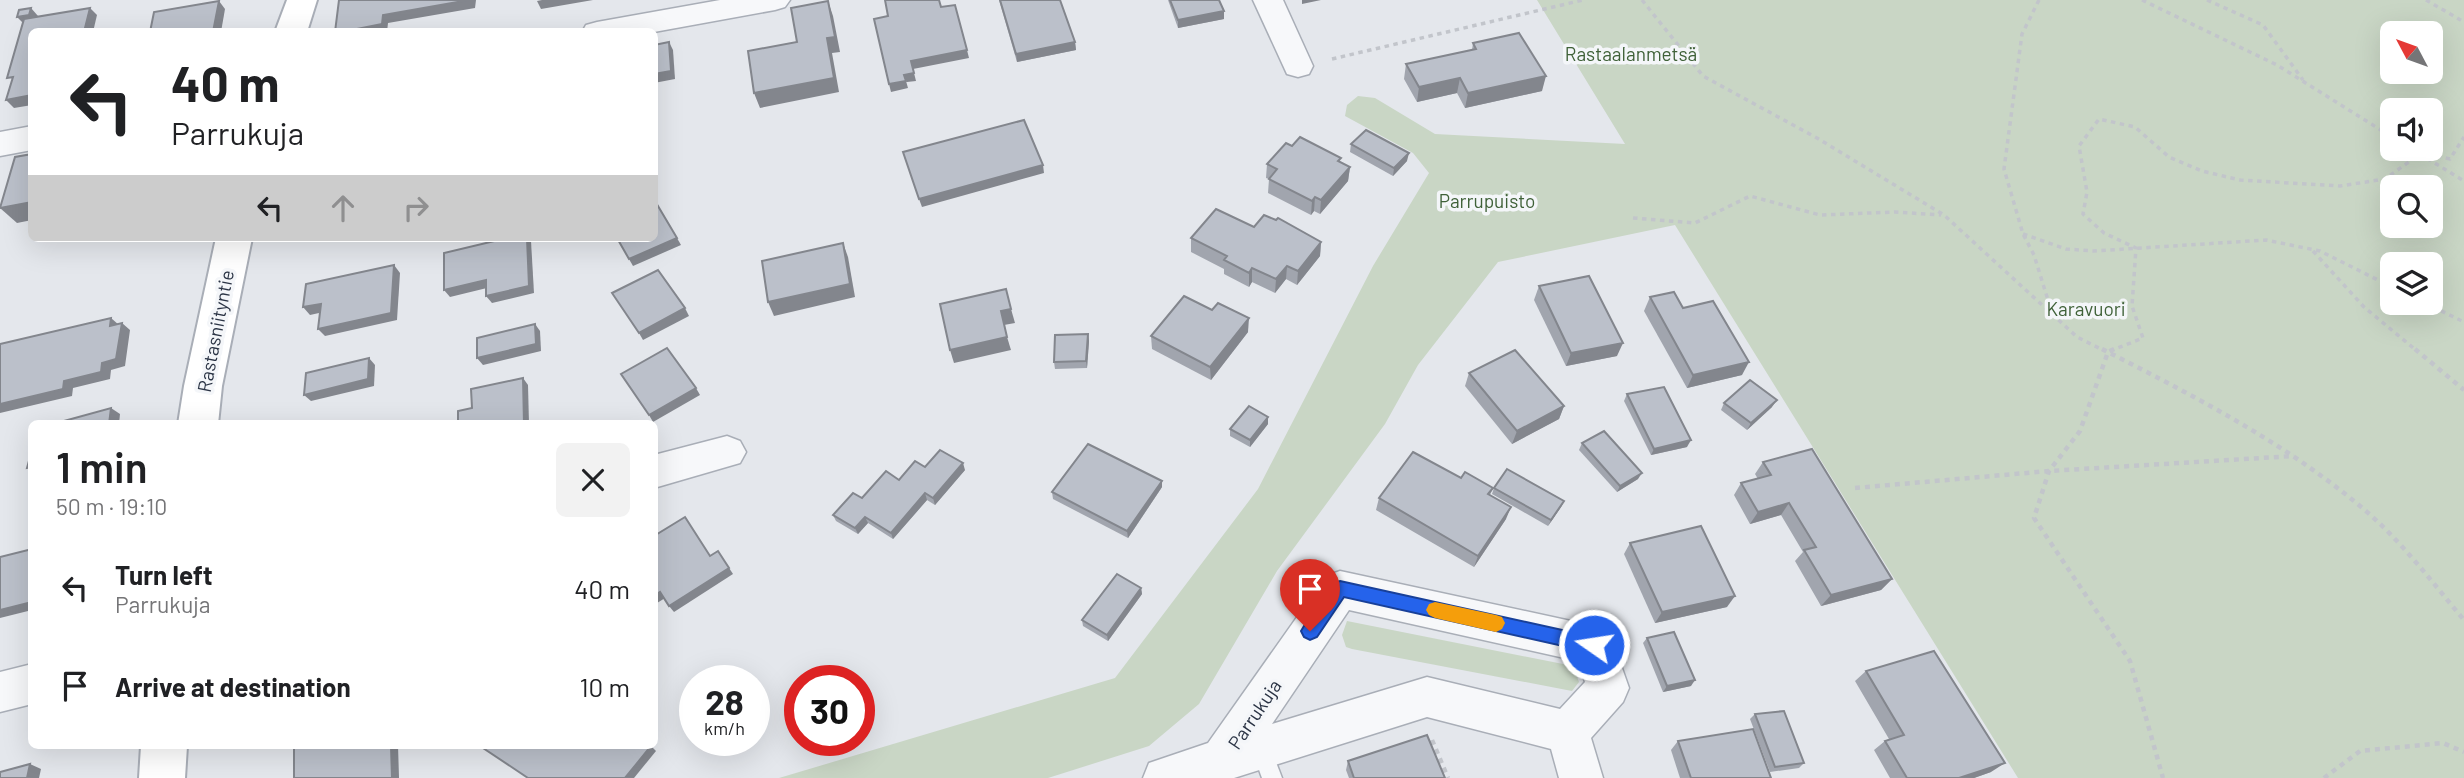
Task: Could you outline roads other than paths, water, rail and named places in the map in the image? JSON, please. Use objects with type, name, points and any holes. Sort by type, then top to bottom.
[{"type":"street","points":[[292,28],[302,0]]},
{"type":"street","points":[[619,28],[775,0]]},
{"type":"street","points":[[1268,0],[1298,66]]},
{"type":"street","points":[[0,144],[28,139]]},
{"type":"street","name":"Rastasniityntie","points":[[199,420],[205,373],[233,242]]},
{"type":"street","points":[[658,471],[727,452]]},
{"type":"street","name":"Parrukuja","points":[[1165,778],[1252,762],[1427,697],[1568,732],[1608,688],[1594,645],[1340,589],[1252,762]]},
{"type":"street","points":[[0,692],[28,685]]},
{"type":"street","points":[[1568,732],[1581,778]]},
{"type":"street","points":[[162,778],[164,749]]},
{"type":"park label","name":"Rastaalanmetsä","points":[[1631,53]]},
{"type":"park label","name":"Parrupuisto","points":[[1487,200]]},
{"type":"park label","name":"Karavuori","points":[[2086,308]]}]
